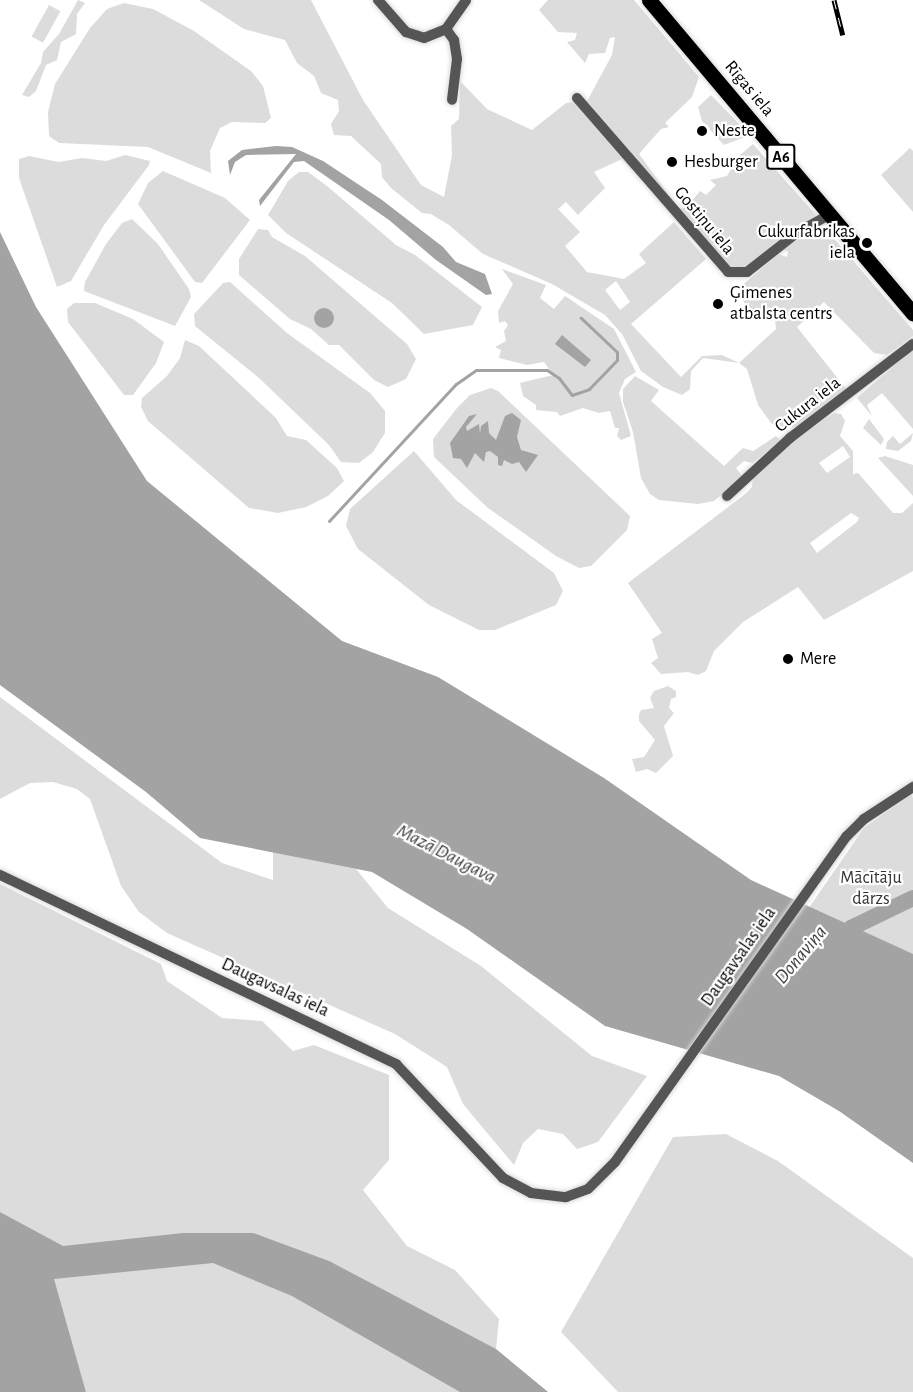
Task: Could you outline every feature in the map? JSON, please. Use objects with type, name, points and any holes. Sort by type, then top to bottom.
[{"type":"highway","name":"Rīgas iela","points":[[649,0],[913,314]]},
{"type":"street","points":[[378,0],[397,24],[416,36],[432,38],[446,29],[466,0]]},
{"type":"street","points":[[446,29],[454,40],[457,59],[452,100]]},
{"type":"street","name":"Gostiņu iela","points":[[577,99],[728,272],[747,272],[798,232],[829,215]]},
{"type":"street","name":"Cukura iela","points":[[727,496],[790,438],[913,344]]},
{"type":"street","name":"Daugavsalas iela","points":[[0,875],[396,1064],[503,1178],[515,1187],[548,1196],[583,1192],[604,1175],[650,1114],[813,879],[855,827],[913,787]]},
{"type":"green space","points":[[78,0],[85,3],[77,14],[76,34],[61,42],[57,60],[46,65],[36,91],[29,97],[22,95],[41,63],[43,52],[59,34]]},
{"type":"green space","points":[[199,0],[311,0],[363,100],[421,185],[444,197],[452,155],[451,126],[459,119],[460,81],[487,109],[532,130],[566,103],[576,102],[645,183],[622,159],[594,172],[605,188],[578,215],[566,202],[558,209],[580,232],[565,246],[587,272],[624,279],[646,263],[639,254],[674,222],[706,259],[631,324],[681,377],[702,356],[722,355],[739,363],[703,358],[691,371],[690,389],[682,395],[663,387],[641,371],[622,334],[605,315],[552,284],[483,254],[449,225],[431,214],[422,213],[391,188],[382,177],[381,164],[351,136],[334,135],[331,124],[339,111],[338,100],[321,93],[314,76],[297,63],[285,40],[244,29]],"holes":[[[616,281],[630,302],[620,310],[605,290]]]},
{"type":"green space","points":[[548,0],[634,0],[699,77],[692,97],[665,123],[669,127],[661,129],[639,154],[671,198],[586,103],[612,55],[615,37],[610,38],[605,53],[589,54],[585,63],[567,42],[575,40],[577,33],[558,32],[539,10]]},
{"type":"green space","points":[[124,3],[153,9],[194,31],[251,71],[263,86],[271,118],[265,123],[232,122],[220,128],[210,151],[211,173],[148,147],[59,143],[49,136],[48,112],[55,84],[90,28],[107,9]]},
{"type":"green space","points":[[49,5],[60,11],[43,43],[32,36]]},
{"type":"green space","points":[[711,95],[742,127],[745,137],[724,145],[702,121],[698,107]]},
{"type":"green space","points":[[753,144],[816,215],[746,267],[730,267],[679,208],[686,208],[700,191],[706,195],[716,185],[710,180],[727,176],[739,156]]},
{"type":"green space","points":[[910,148],[913,151],[913,212],[881,175]]},
{"type":"green space","points":[[125,155],[150,161],[149,165],[104,225],[71,281],[57,287],[19,178],[19,159],[29,156],[59,162],[82,158],[106,161]]},
{"type":"green space","points":[[163,171],[225,198],[250,220],[202,283],[195,282],[138,204],[148,183]]},
{"type":"green space","points":[[299,172],[308,172],[327,186],[396,245],[415,255],[482,307],[473,325],[424,334],[392,303],[286,233],[268,215],[288,181]]},
{"type":"green space","points":[[132,219],[158,244],[189,289],[191,297],[175,326],[84,291],[85,282],[106,244],[122,223]]},
{"type":"green space","points":[[824,227],[913,330],[913,336],[887,355],[874,353],[824,302],[797,327],[847,390],[808,421],[795,427],[781,428],[771,423],[758,405],[747,369],[739,363],[776,329],[775,320],[765,321],[759,312],[747,309],[738,289],[778,254],[787,257],[788,251],[783,250],[796,239]]},
{"type":"green space","points":[[258,229],[268,230],[272,237],[305,256],[407,344],[416,359],[406,379],[388,387],[374,380],[339,345],[329,345],[311,329],[290,319],[239,275],[239,259]]},
{"type":"green space","points":[[502,269],[546,285],[540,298],[554,309],[565,296],[614,329],[636,372],[625,379],[619,393],[631,436],[621,440],[617,436],[619,428],[615,428],[610,411],[599,413],[583,408],[560,416],[557,412],[536,410],[536,405],[523,396],[520,383],[553,375],[544,362],[527,365],[499,358],[501,350],[495,347],[506,341],[504,331],[508,325],[505,321],[499,323],[498,311],[513,284]]},
{"type":"green space","points":[[230,282],[287,333],[370,393],[385,411],[385,433],[373,452],[359,463],[341,462],[329,445],[259,378],[195,326],[194,314],[223,283]]},
{"type":"green space","points":[[74,303],[95,303],[133,319],[164,342],[156,363],[133,395],[124,395],[68,322],[67,309]]},
{"type":"green space","points":[[185,340],[199,346],[276,418],[287,436],[306,440],[337,468],[344,481],[328,496],[306,507],[278,513],[249,508],[148,421],[141,407],[142,398],[167,376],[180,358]]},
{"type":"green space","points":[[913,349],[913,429],[882,393],[867,405],[872,416],[857,398]]},
{"type":"green space","points":[[635,376],[659,390],[651,401],[724,466],[743,448],[753,451],[776,436],[781,441],[752,463],[744,461],[736,468],[743,477],[714,501],[698,504],[659,500],[650,494],[641,478],[633,432],[623,402],[623,389]]},
{"type":"green space","points":[[491,388],[498,391],[630,516],[627,530],[591,566],[579,568],[556,556],[488,508],[434,457],[433,439],[457,408],[470,395]]},
{"type":"green space","points":[[834,413],[841,414],[845,421],[840,436],[853,451],[853,474],[858,473],[893,513],[902,513],[913,503],[913,571],[824,620],[798,587],[743,622],[714,651],[706,671],[698,675],[688,672],[661,674],[651,663],[658,658],[652,639],[662,633],[628,583],[744,495],[752,487],[753,476],[793,439]],"holes":[[[843,446],[850,457],[827,473],[819,463]],[[851,513],[859,518],[857,522],[817,553],[810,543]]]},
{"type":"green space","points":[[869,419],[884,439],[881,445],[863,428]]},
{"type":"green space","points":[[913,433],[911,441],[898,451],[886,449],[887,442],[893,436],[900,444]]},
{"type":"green space","points":[[414,451],[456,500],[554,573],[563,591],[556,605],[495,630],[479,630],[429,605],[358,549],[346,526],[350,509]]},
{"type":"green space","points":[[885,456],[913,465],[913,496],[878,458]]},
{"type":"green space","points":[[668,686],[676,691],[676,697],[671,699],[669,708],[674,713],[664,726],[673,756],[656,773],[647,769],[636,772],[632,759],[644,757],[655,740],[639,721],[639,714],[641,710],[654,708],[650,698],[654,691]]},
{"type":"green space","points":[[0,697],[222,863],[273,880],[273,852],[356,869],[388,908],[481,966],[592,1056],[647,1076],[598,1142],[577,1149],[563,1134],[538,1129],[523,1143],[514,1165],[463,1104],[447,1067],[395,1034],[167,933],[139,912],[121,886],[90,799],[77,789],[53,782],[30,783],[0,799]]},
{"type":"green space","name":"Mācītāju dārzs","points":[[911,794],[913,798],[913,1016],[827,943],[808,909],[864,828]]},
{"type":"green space","points":[[0,884],[161,964],[167,981],[222,1018],[262,1021],[293,1051],[314,1045],[389,1075],[389,1160],[363,1190],[407,1246],[455,1270],[499,1319],[496,1349],[548,1392],[86,1392],[53,1279],[21,1224],[0,1212]]},
{"type":"green space","points":[[726,1134],[778,1161],[913,1258],[913,1392],[618,1392],[561,1332],[673,1137]]},
{"type":"water","points":[[276,146],[292,147],[323,161],[382,200],[443,247],[456,262],[485,274],[492,294],[486,295],[436,260],[389,220],[304,161],[294,162],[260,206],[259,200],[296,154],[246,155],[235,162],[230,175],[228,161],[242,150]]},
{"type":"water","name":"Mazā Daugava","points":[[0,232],[36,307],[147,481],[342,641],[438,677],[604,778],[751,880],[913,954],[913,1163],[839,1111],[779,1076],[605,1026],[467,929],[372,872],[200,838],[146,792],[0,685]]},
{"type":"water","points":[[324,308],[331,311],[334,318],[331,325],[324,328],[317,325],[314,318],[317,311]]},
{"type":"water","points":[[562,335],[591,360],[585,367],[555,344]]},
{"type":"water","points":[[512,413],[521,420],[517,437],[521,450],[538,455],[526,472],[519,462],[512,464],[504,460],[502,466],[498,465],[498,457],[490,451],[486,452],[484,462],[475,453],[467,468],[461,459],[453,458],[450,443],[469,416],[477,414],[466,427],[467,431],[479,424],[480,434],[481,426],[488,421],[489,433],[496,440],[505,416]]},
{"type":"water","points":[[0,1212],[63,1246],[183,1233],[253,1233],[329,1261],[496,1349],[548,1392],[460,1392],[292,1296],[213,1263],[54,1279],[86,1392],[0,1392]]},
{"type":"waterway","points":[[329,521],[456,384],[476,370],[547,370],[559,378],[572,395],[589,389],[617,360],[617,352],[581,318]]},
{"type":"waterway","name":"Donaviņa","points":[[838,944],[851,928],[913,898]]},
{"type":"railway","points":[[834,0],[843,35]]},
{"type":"place","name":"Neste","points":[[702,131]]},
{"type":"place","name":"Hesburger","points":[[672,162]]},
{"type":"place","name":"Cukurfabrikas iela","points":[[867,243]]},
{"type":"place","name":"Ģimenes atbalsta centrs","points":[[718,304]]},
{"type":"place","name":"Mere","points":[[788,659]]}]
